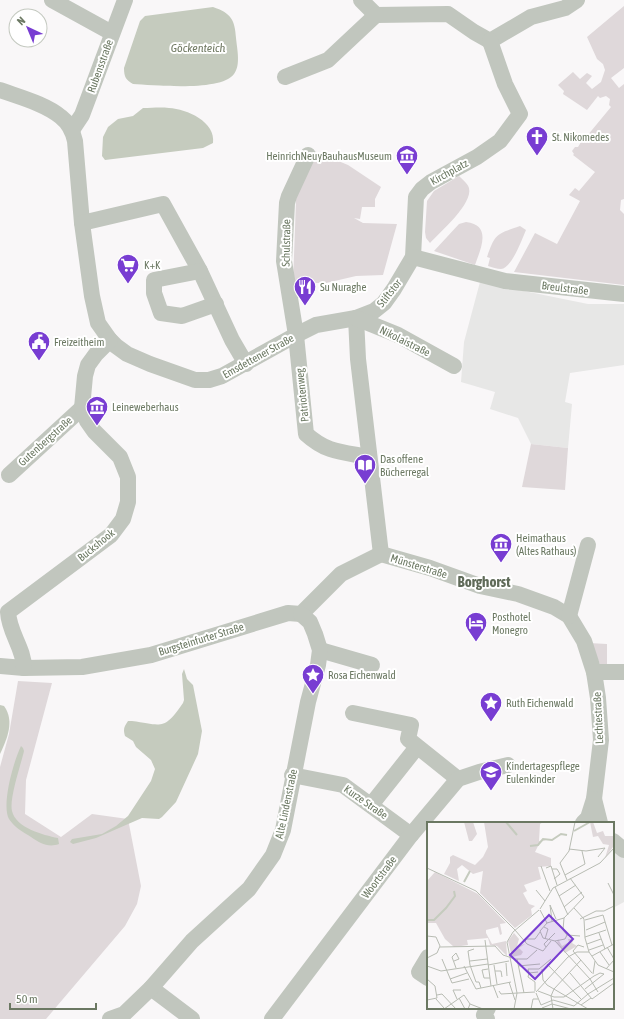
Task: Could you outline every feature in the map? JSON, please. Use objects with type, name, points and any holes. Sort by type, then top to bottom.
[{"type":"street","points":[[52,0],[112,33]]},
{"type":"street","name":"Rubensstraße","points":[[72,130],[82,115],[125,0]]},
{"type":"street","points":[[361,0],[376,15]]},
{"type":"street","points":[[285,77],[328,60],[376,15],[448,14],[474,32],[490,40],[531,18],[565,8],[577,0]]},
{"type":"street","name":"Kirchplatz","points":[[414,257],[416,197],[422,189],[431,182],[477,157],[500,141],[520,114],[504,84],[490,40]]},
{"type":"street","name":"Emsdettener Straße","points":[[0,90],[45,107],[61,117],[72,130],[76,141],[82,223],[92,296],[98,323],[110,340],[127,354],[194,380],[209,380],[222,376],[246,364],[316,325],[356,318]]},
{"type":"street","name":"Schulstraße","points":[[296,335],[284,261],[287,203],[308,155]]},
{"type":"street","points":[[82,223],[163,204],[200,271],[232,340],[246,364]]},
{"type":"street","name":"Breulstraße","points":[[414,257],[505,281],[624,294]]},
{"type":"street","name":"Stiftstor","points":[[356,318],[374,311],[384,303],[414,257]]},
{"type":"street","points":[[200,271],[154,280],[154,293],[161,313],[182,316],[216,304]]},
{"type":"street","points":[[356,318],[358,359],[381,554],[341,574],[301,614],[310,622],[320,650],[372,665]]},
{"type":"street","name":"Nikolaistraße","points":[[356,318],[398,335],[454,366]]},
{"type":"street","name":"Patriotenweg","points":[[296,335],[306,434],[316,443],[330,450],[369,457]]},
{"type":"street","points":[[82,408],[85,376],[88,365],[96,354],[110,340]]},
{"type":"street","name":"Gutenbergstraße","points":[[9,474],[82,408]]},
{"type":"street","name":"Buckshook","points":[[24,668],[24,659],[9,622],[8,612],[111,535],[123,519],[128,502],[128,477],[120,457],[94,431],[87,421],[82,408]]},
{"type":"street","points":[[569,616],[588,545]]},
{"type":"street","name":"Münsterstraße","points":[[381,554],[430,568],[480,586]]},
{"type":"street","name":"Lechtestraße","points":[[480,586],[518,594],[554,607],[569,616],[584,641],[594,672],[598,698],[601,740],[594,799],[588,818],[584,822]]},
{"type":"street","name":"Burgsteinfurter Straße","points":[[0,666],[24,668],[82,667],[151,655],[288,613],[301,614]]},
{"type":"street","name":"Alte Lindenstraße","points":[[118,1017],[152,988],[192,941],[249,889],[273,855],[283,830],[292,775],[320,650]]},
{"type":"street","points":[[594,672],[624,672]]},
{"type":"street","points":[[353,713],[411,725],[408,739],[416,747],[458,779],[478,772],[508,765]]},
{"type":"street","points":[[371,805],[416,747]]},
{"type":"street","name":"Kurze Straße","points":[[292,775],[343,785],[411,835]]},
{"type":"street","name":"Woortstraße","points":[[272,1019],[411,835],[458,779]]},
{"type":"street","points":[[594,799],[600,822]]},
{"type":"street","points":[[614,842],[624,850]]},
{"type":"street","points":[[427,959],[419,972],[427,977]]},
{"type":"street","points":[[152,988],[192,1019]]},
{"type":"shaded area","points":[[624,6],[624,68],[611,78],[619,88],[624,84],[624,199],[621,200],[620,210],[624,214],[624,285],[514,272],[535,233],[557,244],[580,201],[569,195],[575,188],[579,191],[595,172],[573,155],[574,154],[572,151],[575,147],[578,147],[581,142],[580,141],[585,135],[587,136],[611,107],[609,105],[610,99],[606,96],[600,98],[598,96],[587,110],[563,94],[564,91],[558,85],[573,72],[580,79],[587,73],[592,76],[586,83],[592,89],[601,82],[605,70],[603,64],[597,59],[587,37]]},
{"type":"shaded area","points":[[314,151],[348,165],[381,187],[375,199],[375,207],[362,207],[360,219],[354,218],[363,223],[397,224],[383,275],[356,276],[326,283],[293,283],[296,201],[291,200]]},
{"type":"shaded area","points":[[459,176],[469,188],[469,195],[466,202],[455,217],[430,243],[426,238],[425,232],[427,201],[434,191]]},
{"type":"shaded area","points":[[466,222],[474,224],[482,232],[482,245],[475,265],[434,251],[459,224]]},
{"type":"shaded area","points":[[520,226],[526,230],[513,259],[509,264],[501,269],[488,266],[490,258],[487,257],[495,239],[501,233]]},
{"type":"shaded area","points":[[480,282],[588,304],[624,304],[624,365],[570,373],[565,402],[572,404],[568,448],[531,444],[518,418],[490,409],[495,392],[461,382],[464,342]]},
{"type":"shaded area","points":[[531,444],[568,448],[565,490],[522,487]]},
{"type":"shaded area","points":[[589,643],[607,644],[607,664],[600,664]]},
{"type":"shaded area","points":[[18,681],[52,683],[26,780],[25,814],[61,837],[92,814],[128,819],[141,886],[137,904],[125,926],[46,1019],[0,1019],[0,767],[9,734]]},
{"type":"shaded area","points":[[614,842],[624,850],[624,902],[614,907]]},
{"type":"water","name":"Göckenteich","points":[[213,7],[228,15],[235,26],[238,62],[234,74],[227,80],[202,85],[171,86],[133,84],[127,80],[124,68],[140,21],[145,16]]},
{"type":"water","points":[[143,108],[169,108],[192,114],[205,123],[210,129],[213,136],[213,143],[203,148],[105,160],[102,156],[103,137],[108,127],[118,119],[133,116]]},
{"type":"water","points":[[184,669],[187,679],[193,685],[202,731],[198,754],[176,802],[159,819],[142,818],[96,838],[73,844],[70,842],[72,839],[102,834],[116,826],[128,816],[151,781],[155,769],[151,760],[136,747],[133,741],[125,736],[124,728],[128,721],[162,724],[171,718],[177,712],[184,700],[182,674]]},
{"type":"water","points":[[0,705],[4,706],[7,712],[9,718],[9,730],[0,754]]},
{"type":"water","points":[[21,746],[24,751],[12,798],[12,811],[19,822],[24,826],[38,833],[58,838],[59,844],[48,845],[41,843],[19,829],[9,819],[7,812],[7,793],[15,761]]},
{"type":"place","name":"St. Nikomedes","points":[[537,156]]},
{"type":"place","name":"HeinrichNeuyBauhausMuseum","points":[[407,176]]},
{"type":"place","name":"K+K","points":[[128,284]]},
{"type":"place","name":"Su Nuraghe","points":[[305,306]]},
{"type":"place","name":"Freizeitheim","points":[[39,362]]},
{"type":"place","name":"Leineweberhaus","points":[[97,426]]},
{"type":"place","name":"Das offene Bücherregal","points":[[365,484]]},
{"type":"place","name":"Heimathaus (Altes Rathaus)","points":[[501,564]]},
{"type":"place","name":"Posthotel Monegro","points":[[476,642]]},
{"type":"place","name":"Rosa Eichenwald","points":[[313,694]]},
{"type":"place","name":"Ruth Eichenwald","points":[[491,722]]},
{"type":"place","name":"Kindertagespflege Eulenkinder","points":[[491,792]]},
{"type":"district","name":"Borghorst","points":[[484,582]]}]
